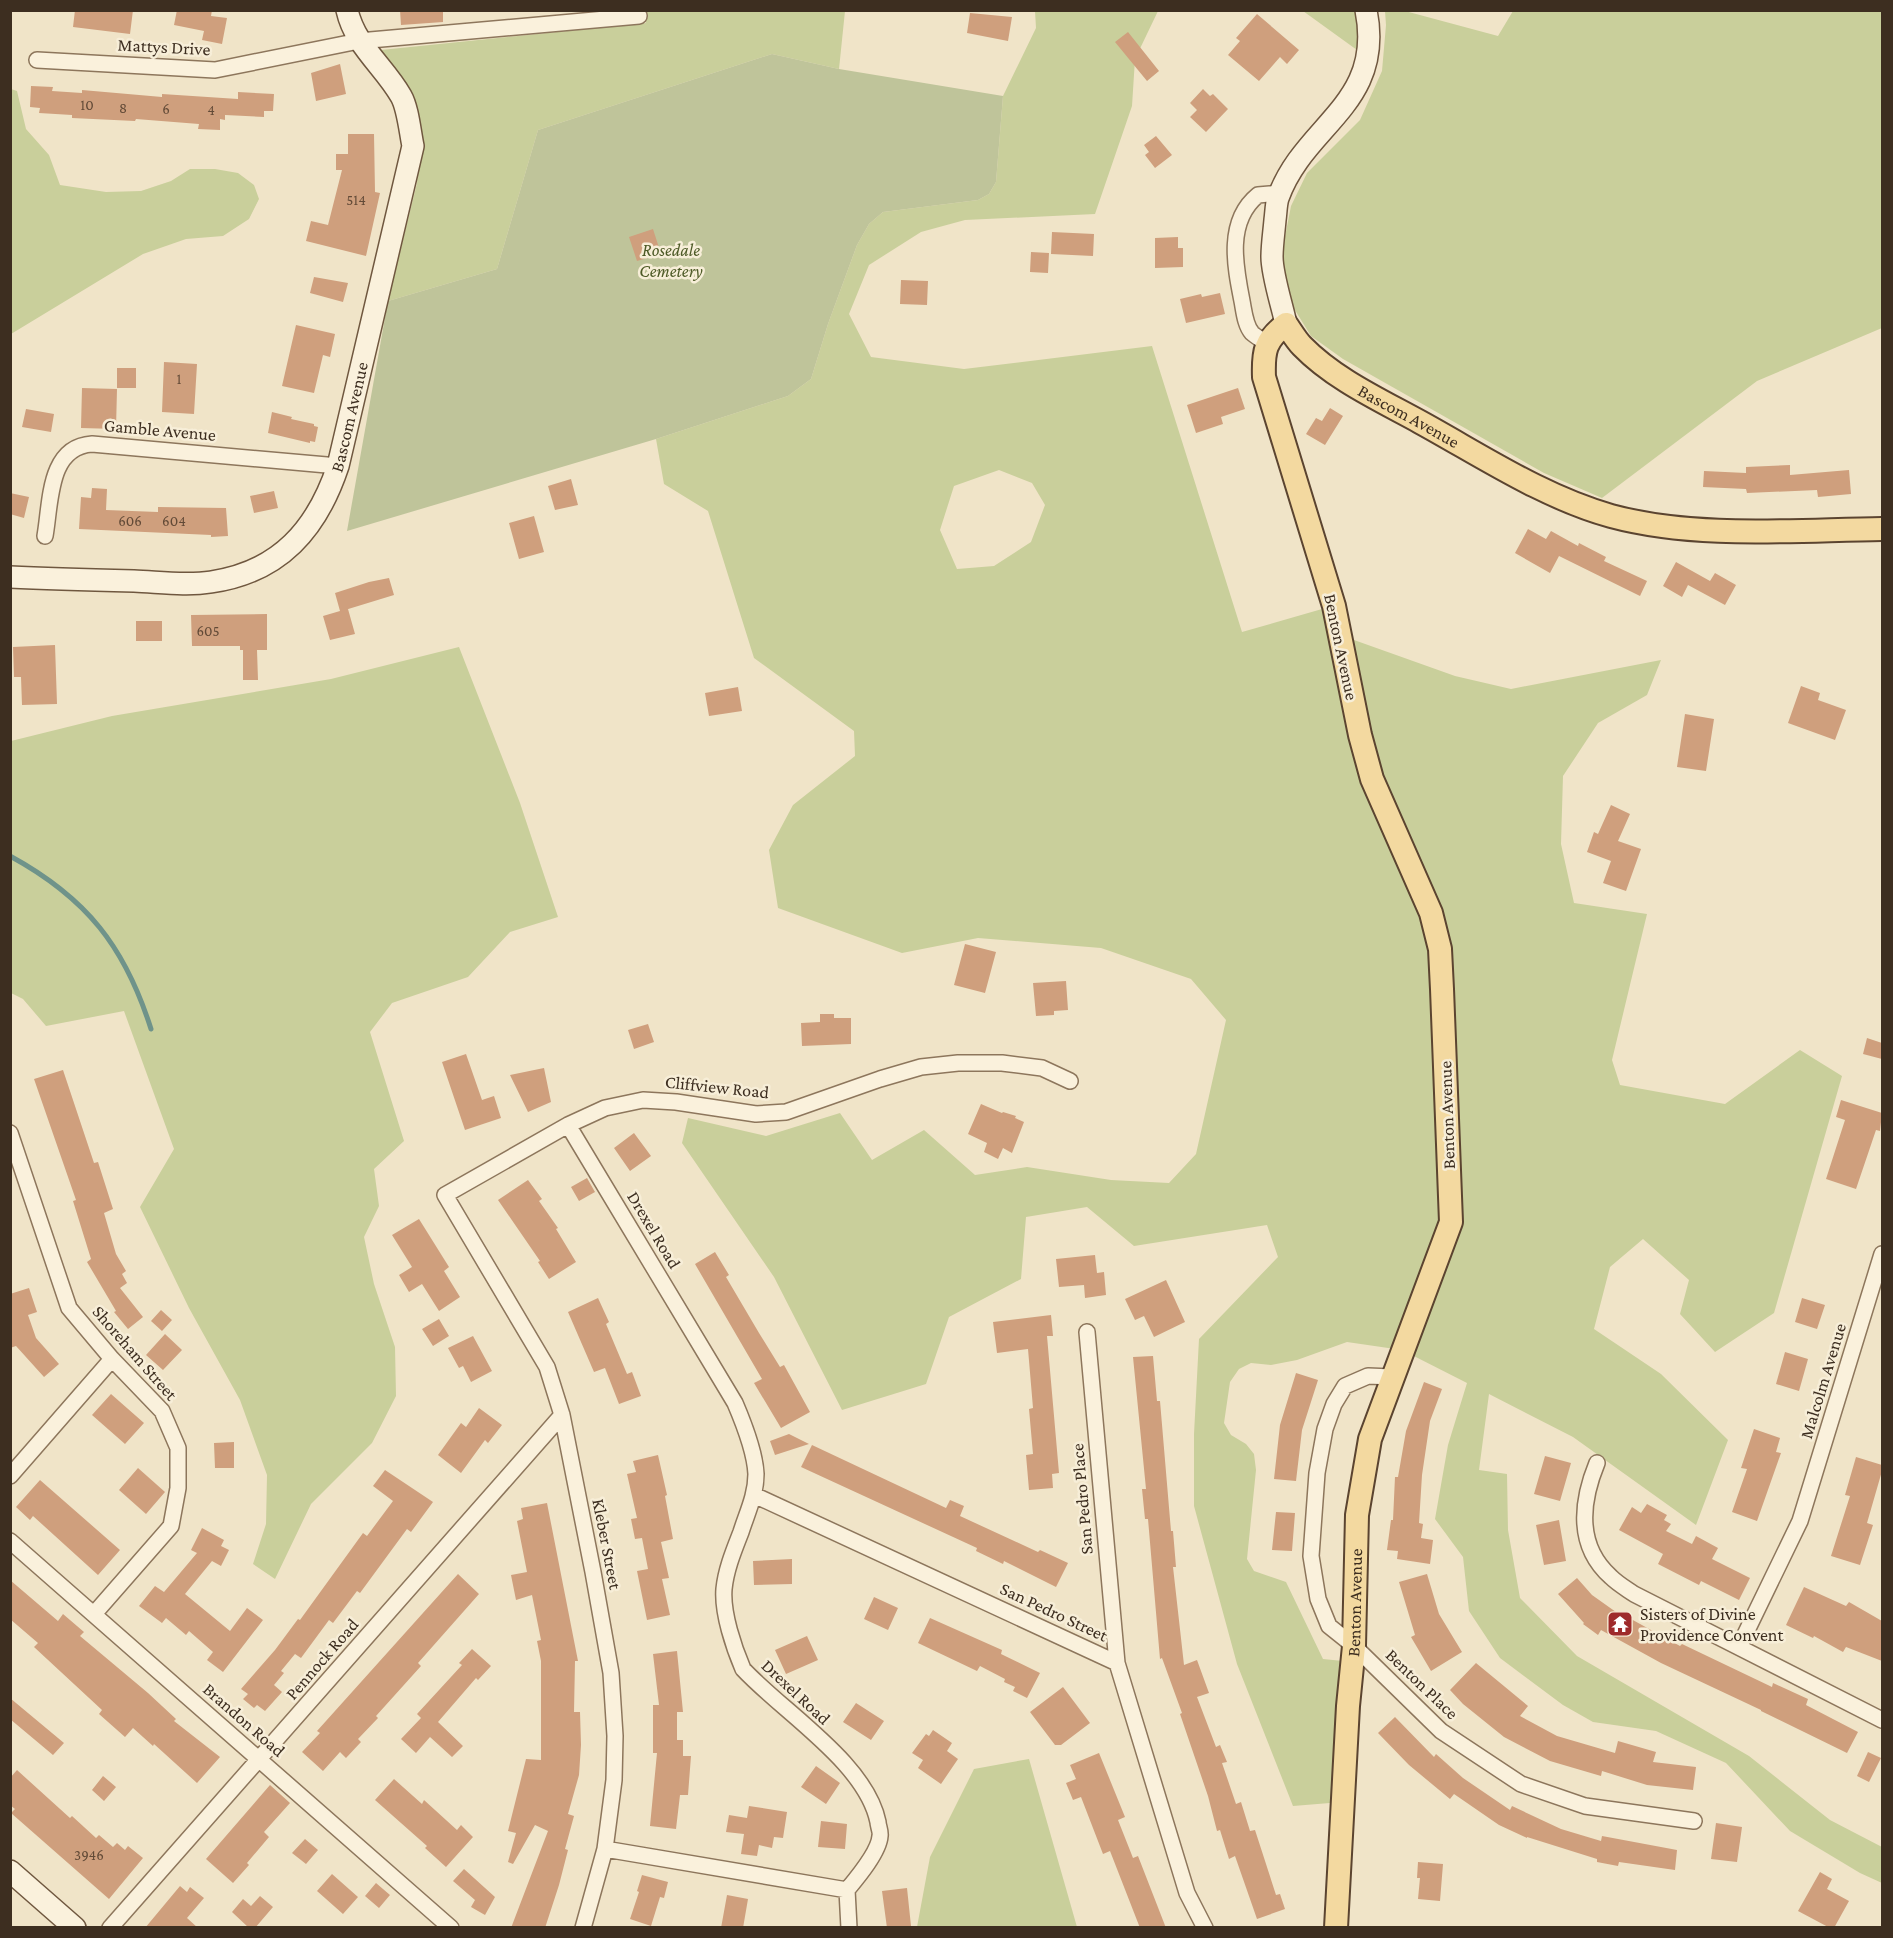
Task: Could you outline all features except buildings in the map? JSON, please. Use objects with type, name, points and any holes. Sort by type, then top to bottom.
[{"type":"main road","points":[[1268,344],[1273,334],[1286,324]]},
{"type":"main road","name":"Bascom Avenue","points":[[1286,324],[1301,345],[1324,365],[1360,388],[1567,501],[1611,516],[1654,526],[1705,531],[1882,529]]},
{"type":"main road","name":"Benton Avenue","points":[[1268,344],[1263,356],[1264,377],[1334,606],[1359,735],[1372,778],[1431,913],[1440,949],[1451,1222],[1370,1439],[1358,1515],[1354,1646],[1348,1706],[1336,1928]]},
{"type":"street","name":"Bascom Avenue","points":[[10,577],[196,583],[228,579],[246,573],[278,556],[295,542],[318,513],[338,466],[413,146],[402,98],[359,41],[350,25],[347,10]]},
{"type":"street","name":"Bascom Avenue","points":[[1286,324],[1272,258],[1278,199],[1294,166],[1344,107],[1359,84],[1367,58],[1370,30],[1366,10]]},
{"type":"street","name":"Mattys Drive","points":[[37,60],[215,70],[359,41],[639,16]]},
{"type":"street","points":[[1268,344],[1252,333],[1246,323],[1235,269],[1234,249],[1237,232],[1247,205],[1258,195],[1280,193]]},
{"type":"street","name":"Gamble Avenue","points":[[45,536],[56,472],[61,461],[70,451],[80,445],[92,444],[338,466]]},
{"type":"street","name":"Cliffview Road","points":[[445,1195],[568,1125],[605,1108],[643,1100],[676,1102],[756,1114],[786,1112],[911,1070],[958,1062],[1002,1063],[1042,1068],[1070,1081]]},
{"type":"street","name":"Drexel Road","points":[[568,1125],[735,1403],[746,1431],[756,1473],[754,1496],[728,1567],[724,1588],[724,1606],[743,1670],[846,1764],[875,1807],[880,1836],[867,1866],[847,1890]]},
{"type":"street","name":"Shoreham Street","points":[[10,1133],[69,1308],[112,1359],[162,1411],[178,1448],[178,1488],[171,1526],[94,1614]]},
{"type":"street","name":"Kleber Street","points":[[445,1195],[547,1366],[562,1415],[612,1672],[615,1736],[614,1780],[605,1849],[583,1928]]},
{"type":"street","name":"Malcolm Avenue","points":[[1739,1647],[1800,1521],[1882,1254]]},
{"type":"street","name":"San Pedro Place","points":[[1087,1332],[1117,1663]]},
{"type":"street","points":[[10,1476],[112,1359]]},
{"type":"street","name":"Benton Place","points":[[1392,1377],[1368,1376],[1346,1386],[1334,1404],[1323,1440],[1317,1473],[1311,1556],[1318,1599],[1329,1626],[1354,1646],[1441,1731],[1521,1784],[1585,1806],[1694,1821]]},
{"type":"street","name":"Pennock Road","points":[[110,1928],[562,1415]]},
{"type":"street","points":[[1597,1463],[1587,1486],[1584,1517],[1587,1538],[1593,1555],[1610,1577],[1634,1594],[1882,1720]]},
{"type":"street","name":"San Pedro Street","points":[[754,1496],[1117,1663],[1187,1893],[1205,1928]]},
{"type":"street","name":"Brandon Road","points":[[10,1541],[451,1928]]},
{"type":"street","points":[[605,1849],[847,1890],[849,1928]]},
{"type":"street","points":[[10,1871],[75,1928]]},
{"type":"green space","points":[[645,11],[845,11],[839,69],[772,54],[538,130],[497,269],[388,301],[417,183],[419,146],[406,93],[381,50],[646,23]]},
{"type":"green space","points":[[1035,11],[1158,11],[1135,59],[1132,106],[1095,214],[965,220],[921,232],[869,265],[849,314],[871,357],[964,369],[1152,346],[1242,632],[1322,609],[1330,646],[1354,640],[1455,676],[1511,689],[1661,660],[1647,695],[1598,723],[1563,776],[1561,844],[1574,903],[1647,914],[1612,1060],[1620,1085],[1725,1104],[1800,1050],[1842,1076],[1774,1313],[1715,1352],[1680,1314],[1689,1280],[1643,1239],[1610,1267],[1594,1329],[1661,1374],[1728,1440],[1696,1525],[1573,1437],[1489,1394],[1479,1470],[1507,1474],[1508,1530],[1520,1598],[1577,1656],[1749,1756],[1830,1820],[1882,1847],[1882,1883],[1860,1873],[1790,1831],[1726,1763],[1656,1731],[1593,1722],[1563,1705],[1500,1658],[1469,1611],[1463,1557],[1435,1519],[1448,1445],[1467,1383],[1402,1350],[1347,1342],[1297,1360],[1271,1365],[1251,1363],[1239,1369],[1230,1382],[1224,1423],[1231,1435],[1246,1444],[1254,1454],[1256,1470],[1247,1559],[1254,1571],[1286,1582],[1323,1659],[1353,1662],[1342,1802],[1293,1806],[1237,1664],[1194,1506],[1194,1434],[1199,1339],[1278,1257],[1267,1225],[1134,1246],[1087,1207],[1026,1217],[1021,1279],[949,1317],[926,1384],[842,1410],[774,1277],[682,1143],[688,1118],[766,1136],[840,1113],[872,1160],[924,1130],[975,1175],[1027,1167],[1111,1180],[1169,1183],[1196,1154],[1226,1020],[1191,979],[1101,948],[978,938],[902,953],[778,908],[769,850],[793,805],[855,756],[854,731],[754,658],[708,511],[664,484],[656,439],[788,396],[811,379],[857,245],[869,224],[883,212],[978,200],[989,194],[996,182],[1003,96],[1036,28]],"holes":[[[999,470],[1032,483],[1045,505],[1031,542],[994,566],[957,569],[940,530],[954,486]]]},
{"type":"green space","points":[[1303,11],[1360,11],[1361,27],[1357,50]]},
{"type":"green space","points":[[1385,11],[1405,11],[1498,36],[1513,11],[1882,11],[1882,328],[1757,381],[1602,498],[1544,473],[1343,359],[1311,336],[1285,294],[1283,247],[1291,206],[1307,173],[1360,120],[1382,71]]},
{"type":"green space","name":"Rosedale Cemetery","points":[[772,54],[839,69],[1003,96],[996,182],[989,194],[978,200],[883,212],[869,224],[857,245],[811,379],[788,396],[656,439],[347,531],[388,301],[497,269],[538,130]]},
{"type":"green space","points":[[11,89],[17,91],[26,129],[49,155],[60,185],[106,192],[141,191],[171,181],[190,169],[215,169],[238,173],[254,185],[259,199],[249,219],[223,236],[186,239],[143,254],[11,334]]},
{"type":"green space","points":[[459,647],[520,803],[558,917],[510,932],[468,977],[392,1003],[370,1032],[404,1141],[374,1169],[379,1206],[364,1237],[374,1284],[395,1347],[396,1396],[372,1443],[311,1504],[275,1579],[253,1564],[266,1524],[267,1475],[240,1400],[189,1308],[140,1207],[174,1149],[124,1011],[46,1026],[23,999],[11,993],[11,741],[112,716],[331,679]]},
{"type":"green space","points":[[1029,1759],[1077,1927],[917,1927],[930,1857],[974,1769]]},
{"type":"waterway","points":[[10,856],[61,889],[100,927],[129,973],[151,1029]]},
{"type":"place","name":"Sisters of Divine Providence Convent","points":[[1620,1624]]}]
